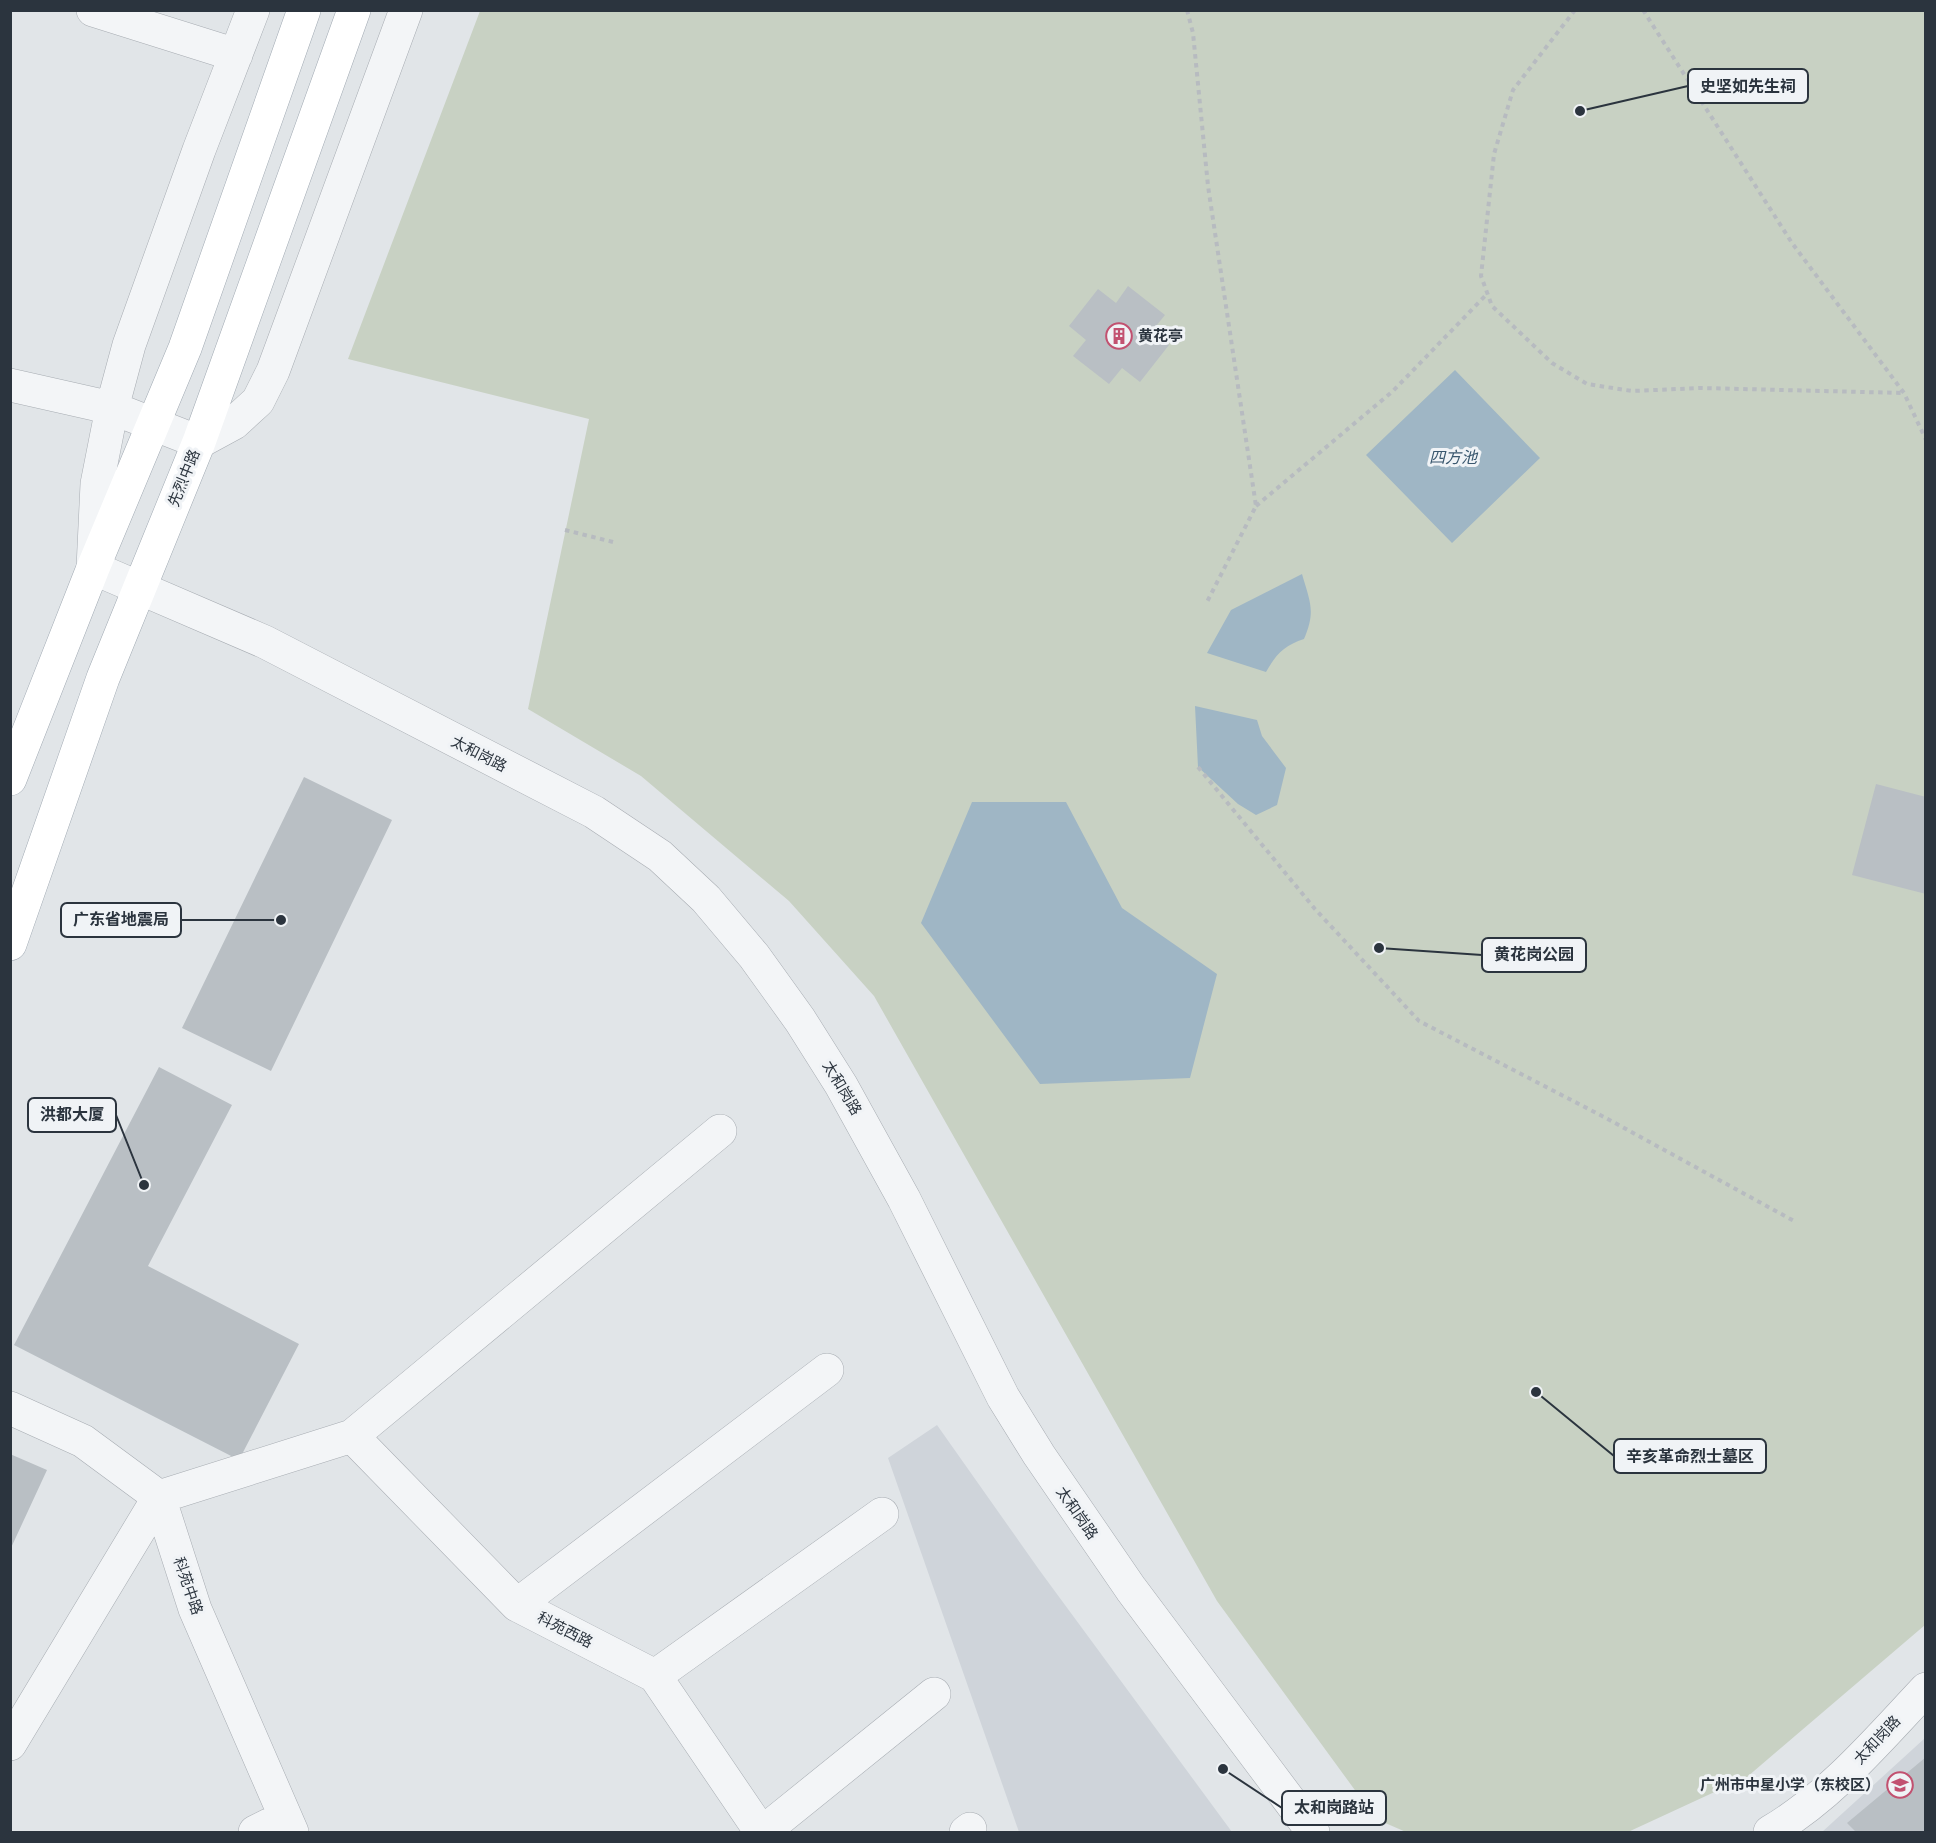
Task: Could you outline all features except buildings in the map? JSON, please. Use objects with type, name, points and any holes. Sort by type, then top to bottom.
[{"type":"main road","points":[[10,779],[93,568],[155,424],[304,10]]},
{"type":"main road","name":"先烈中路","points":[[10,944],[103,678],[199,442],[354,10]]},
{"type":"street","points":[[93,10],[236,55]]},
{"type":"street","points":[[93,568],[97,484],[112,408],[129,345],[253,10]]},
{"type":"street","points":[[10,385],[112,408],[199,442],[234,423],[258,401],[273,371],[406,10]]},
{"type":"street","name":"太和岗路","points":[[93,568],[265,642],[594,812],[660,856],[706,899],[787,1002],[842,1085],[904,1199],[1004,1397],[1039,1455],[1131,1589],[1313,1833]]},
{"type":"street","points":[[10,1744],[159,1497],[352,1436],[720,1131]]},
{"type":"street","points":[[517,1605],[827,1370]]},
{"type":"street","points":[[10,1407],[83,1441],[159,1497]]},
{"type":"street","name":"科苑西路","points":[[352,1436],[517,1605],[655,1676],[762,1833]]},
{"type":"street","name":"科苑中路","points":[[159,1497],[195,1609],[289,1825]]},
{"type":"street","points":[[655,1676],[882,1514]]},
{"type":"street","name":"太和岗路","points":[[1770,1833],[1803,1813],[1841,1779],[1926,1689]]},
{"type":"street","points":[[762,1833],[934,1694]]},
{"type":"street","points":[[255,1833],[289,1825]]},
{"type":"path","points":[[1187,10],[1193,33],[1208,186],[1256,506]]},
{"type":"path","points":[[1575,10],[1514,90],[1494,154],[1486,210],[1481,276],[1492,306],[1552,363],[1587,384],[1632,391],[1701,388],[1904,393]]},
{"type":"path","points":[[1643,10],[1792,243],[1904,393],[1926,440]]},
{"type":"path","points":[[1207,602],[1256,506],[1394,391],[1488,294]]},
{"type":"path","points":[[565,530],[613,542]]},
{"type":"path","points":[[1198,767],[1314,909],[1419,1021],[1604,1117],[1794,1221]]},
{"type":"shaded area","points":[[937,1425],[1040,1571],[1232,1832],[1019,1832],[888,1458]]},
{"type":"shaded area","name":"广州市中星小学（东校区）","points":[[1925,1738],[1925,1832],[1822,1832]]},
{"type":"green space","points":[[480,11],[1925,11],[1925,1625],[1747,1777],[1628,1832],[1406,1832],[1376,1819],[1217,1601],[874,996],[789,901],[641,776],[528,709],[589,419],[348,359]]},
{"type":"water","name":"四方池","points":[[1455,370],[1540,458],[1452,543],[1366,455]]},
{"type":"water","points":[[1302,574],[1311,614],[1308,629],[1304,639],[1291,644],[1282,651],[1266,672],[1207,653],[1231,610]]},
{"type":"water","points":[[1195,706],[1257,720],[1262,736],[1286,768],[1277,805],[1256,815],[1238,804],[1198,767]]},
{"type":"water","points":[[972,802],[1066,802],[1122,908],[1217,974],[1190,1078],[1040,1084],[921,923]]},
{"type":"place","name":"史坚如先生祠","points":[[1580,111]]},
{"type":"place","name":"黄花亭","points":[[1119,336]]},
{"type":"place","name":"广东省地震局","points":[[281,920]]},
{"type":"place","name":"黄花岗公园","points":[[1379,948]]},
{"type":"place","name":"洪都大厦","points":[[144,1185]]},
{"type":"place","name":"辛亥革命烈士墓区","points":[[1536,1392]]},
{"type":"place","name":"太和岗路站","points":[[1223,1769]]},
{"type":"place","name":"广州市中星小学（东校区）","points":[[1900,1785]]}]
